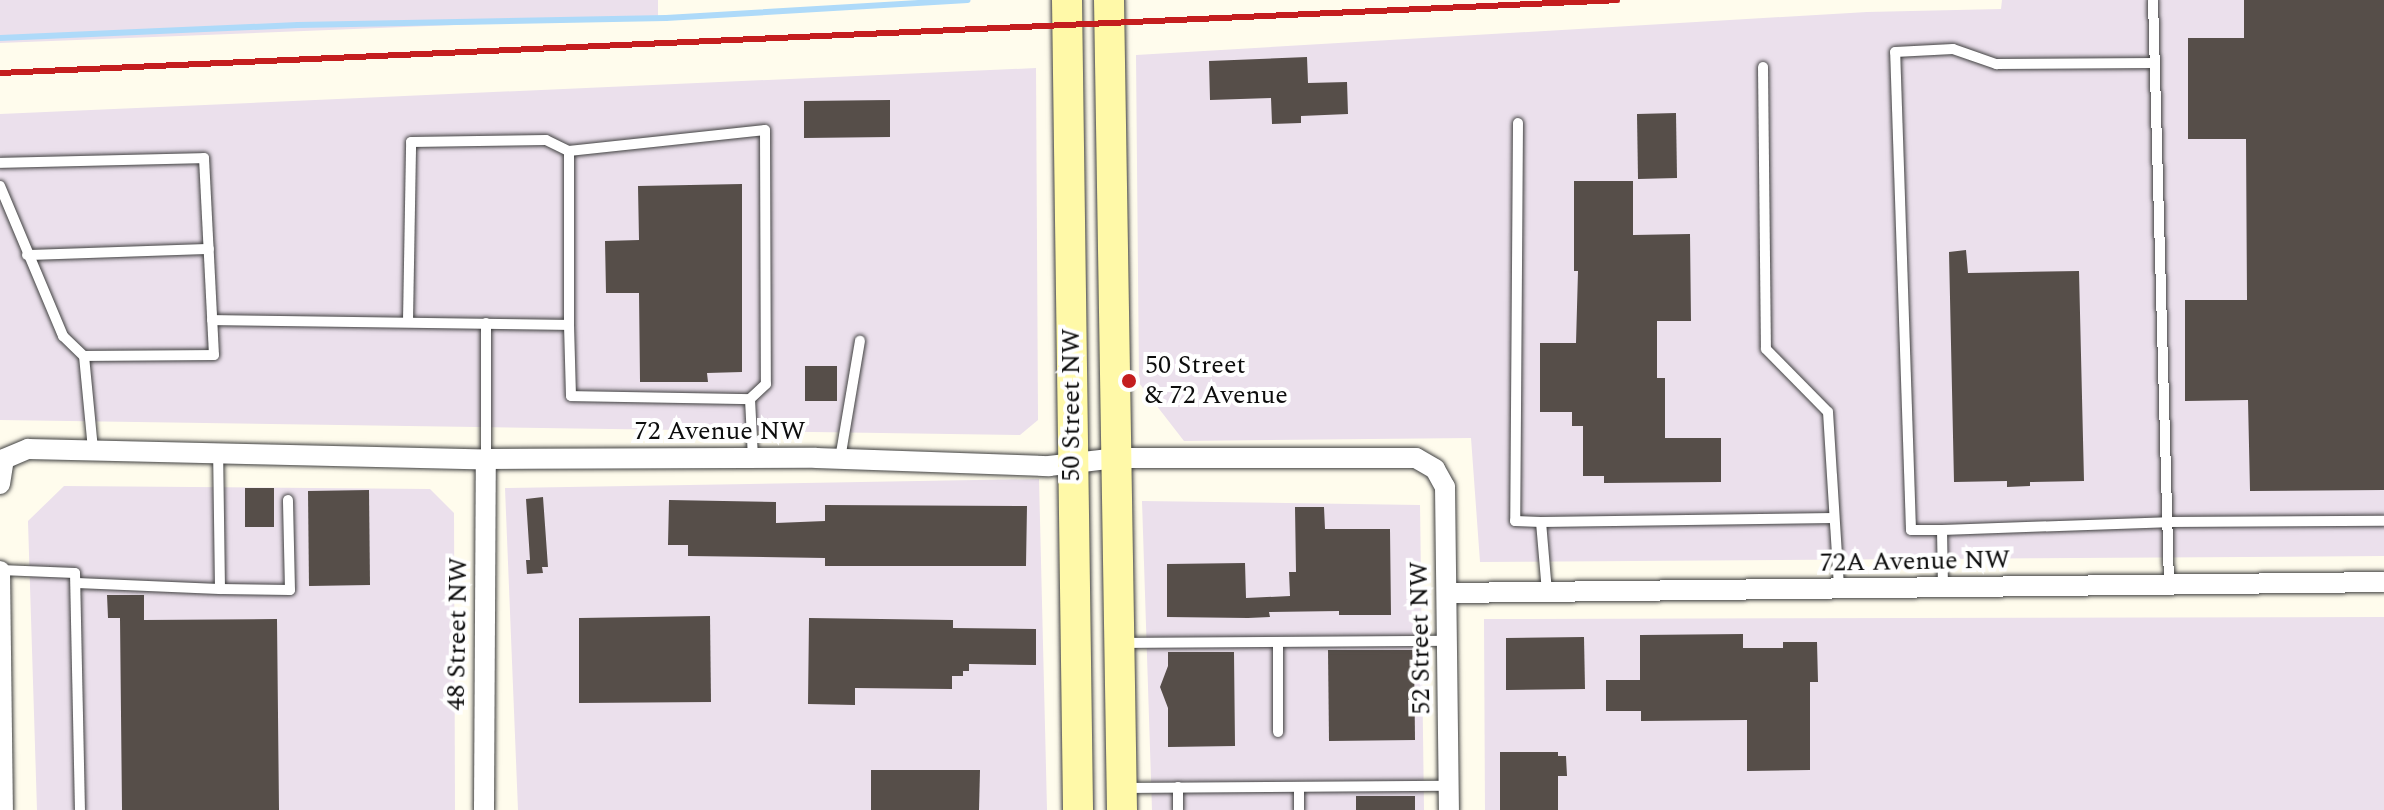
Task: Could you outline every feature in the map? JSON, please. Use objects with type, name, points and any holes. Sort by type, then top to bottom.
[{"type":"main road","name":"50 Street NW","points":[[1067,0],[1078,810]]},
{"type":"main road","name":"50 Street NW","points":[[1109,0],[1122,799]]},
{"type":"street","name":"72 Avenue NW","points":[[1,475],[28,449],[486,459],[840,459],[1072,466],[1116,458],[1401,457],[1416,458],[1435,469]]},
{"type":"street","name":"48 Street NW","points":[[484,810],[486,459]]},
{"type":"street","name":"52 Street NW","points":[[1435,469],[1445,487],[1449,810]]},
{"type":"street","points":[[0,571],[3,810]]},
{"type":"street","name":"72A Avenue NW","points":[[1447,593],[2384,582]]},
{"type":"lane","points":[[2153,0],[2169,585]]},
{"type":"lane","points":[[2155,63],[1996,64],[1953,49],[1895,52],[1911,530],[2167,522],[2384,521]]},
{"type":"lane","points":[[1763,67],[1766,349],[1828,412],[1839,589]]},
{"type":"lane","points":[[1518,123],[1515,521],[1834,518]]},
{"type":"lane","points":[[408,321],[411,142],[546,140],[569,151],[765,130],[766,384],[750,399],[571,396],[569,151]]},
{"type":"lane","points":[[0,163],[204,158],[214,355],[84,356]]},
{"type":"lane","points":[[0,186],[63,336],[84,356],[93,450]]},
{"type":"lane","points":[[27,255],[209,249]]},
{"type":"lane","points":[[212,320],[569,325]]},
{"type":"lane","points":[[486,323],[486,459]]},
{"type":"lane","points":[[840,459],[860,341]]},
{"type":"lane","points":[[750,399],[753,458]]},
{"type":"lane","points":[[218,454],[220,589]]},
{"type":"lane","points":[[76,583],[290,590],[288,500]]},
{"type":"lane","points":[[1541,522],[1547,592]]},
{"type":"lane","points":[[1942,530],[1943,587]]},
{"type":"lane","points":[[0,571],[75,573],[80,810]]},
{"type":"lane","points":[[1119,643],[1447,641]]},
{"type":"lane","points":[[1278,642],[1278,732]]},
{"type":"lane","points":[[1122,799],[1178,787],[1449,786]]},
{"type":"lane","points":[[1178,787],[1178,810]]},
{"type":"lane","points":[[1299,787],[1299,810]]},
{"type":"shaded area","points":[[0,0],[658,0],[658,17],[0,43]]},
{"type":"shaded area","points":[[2002,0],[2384,0],[2384,556],[1480,562],[1471,438],[1184,441],[1139,383],[1136,55],[1867,12],[2001,9]]},
{"type":"shaded area","points":[[1036,68],[1038,420],[1020,435],[0,420],[0,114]]},
{"type":"shaded area","points":[[1039,479],[1047,810],[518,810],[505,488]]},
{"type":"shaded area","points":[[64,486],[430,489],[454,513],[455,810],[37,810],[28,521]]},
{"type":"shaded area","points":[[1142,501],[1420,505],[1424,810],[1152,810]]},
{"type":"shaded area","points":[[2384,617],[2384,810],[1485,810],[1484,619]]},
{"type":"building","points":[[2244,0],[2384,0],[2384,490],[2250,491],[2248,400],[2185,401],[2185,300],[2247,300],[2246,139],[2188,139],[2188,38],[2244,38]]},
{"type":"building","points":[[1307,57],[1308,83],[1347,82],[1348,114],[1301,116],[1301,123],[1272,124],[1271,98],[1210,100],[1209,61]]},
{"type":"building","points":[[890,100],[890,137],[804,138],[804,101]]},
{"type":"building","points":[[1676,113],[1677,178],[1638,179],[1637,114]]},
{"type":"building","points":[[1574,181],[1633,181],[1633,235],[1690,234],[1691,321],[1657,321],[1657,378],[1665,378],[1665,438],[1721,438],[1721,482],[1604,483],[1604,476],[1583,476],[1583,426],[1572,426],[1572,412],[1540,412],[1540,343],[1576,343],[1578,271],[1574,271]]},
{"type":"building","points":[[742,184],[742,372],[707,373],[708,382],[640,382],[639,293],[606,293],[605,241],[639,240],[638,186]]},
{"type":"building","points":[[1966,250],[1968,273],[2079,271],[2084,481],[2030,482],[2030,486],[2007,487],[2007,481],[1954,482],[1949,252]]},
{"type":"building","points":[[805,366],[837,366],[837,401],[805,401]]},
{"type":"building","points":[[245,488],[274,488],[274,527],[245,527]]},
{"type":"building","points":[[369,490],[370,585],[309,586],[308,491]]},
{"type":"building","points":[[543,497],[548,567],[542,567],[543,573],[527,574],[526,560],[530,560],[526,499]]},
{"type":"building","points":[[669,500],[776,502],[776,523],[825,521],[825,505],[1027,506],[1026,566],[825,566],[825,558],[688,556],[688,545],[668,545]]},
{"type":"building","points":[[1295,507],[1324,507],[1325,529],[1390,529],[1391,615],[1339,615],[1339,611],[1269,612],[1270,617],[1248,618],[1167,617],[1167,564],[1245,563],[1246,598],[1290,596],[1289,572],[1296,572]]},
{"type":"building","points":[[107,595],[144,595],[144,620],[277,619],[279,810],[122,810],[120,618],[108,618]]},
{"type":"building","points":[[710,616],[711,702],[579,703],[579,618]]},
{"type":"building","points":[[809,618],[953,620],[953,628],[1036,629],[1036,665],[969,664],[969,671],[963,671],[963,676],[952,676],[952,689],[855,688],[855,705],[808,704]]},
{"type":"building","points":[[1743,634],[1743,648],[1783,648],[1783,642],[1817,642],[1818,682],[1810,682],[1810,770],[1747,771],[1747,720],[1641,721],[1641,711],[1606,711],[1606,680],[1640,680],[1640,635]]},
{"type":"building","points":[[1584,637],[1585,689],[1506,690],[1506,638]]},
{"type":"building","points":[[1328,650],[1414,650],[1415,740],[1329,741]]},
{"type":"building","points":[[1168,652],[1234,652],[1235,746],[1168,747],[1168,708],[1160,687],[1168,666]]},
{"type":"building","points":[[1500,752],[1558,752],[1558,756],[1566,756],[1567,776],[1558,776],[1558,810],[1500,810]]},
{"type":"building","points":[[871,770],[980,770],[979,810],[871,810]]},
{"type":"building","points":[[1356,796],[1415,796],[1415,810],[1356,810]]},
{"type":"waterway","points":[[0,38],[298,25],[666,18],[967,0]]},
{"type":"railway","points":[[0,73],[1617,0]]},
{"type":"place","name":"50 Street & 72 Avenue","points":[[1129,381]]}]
